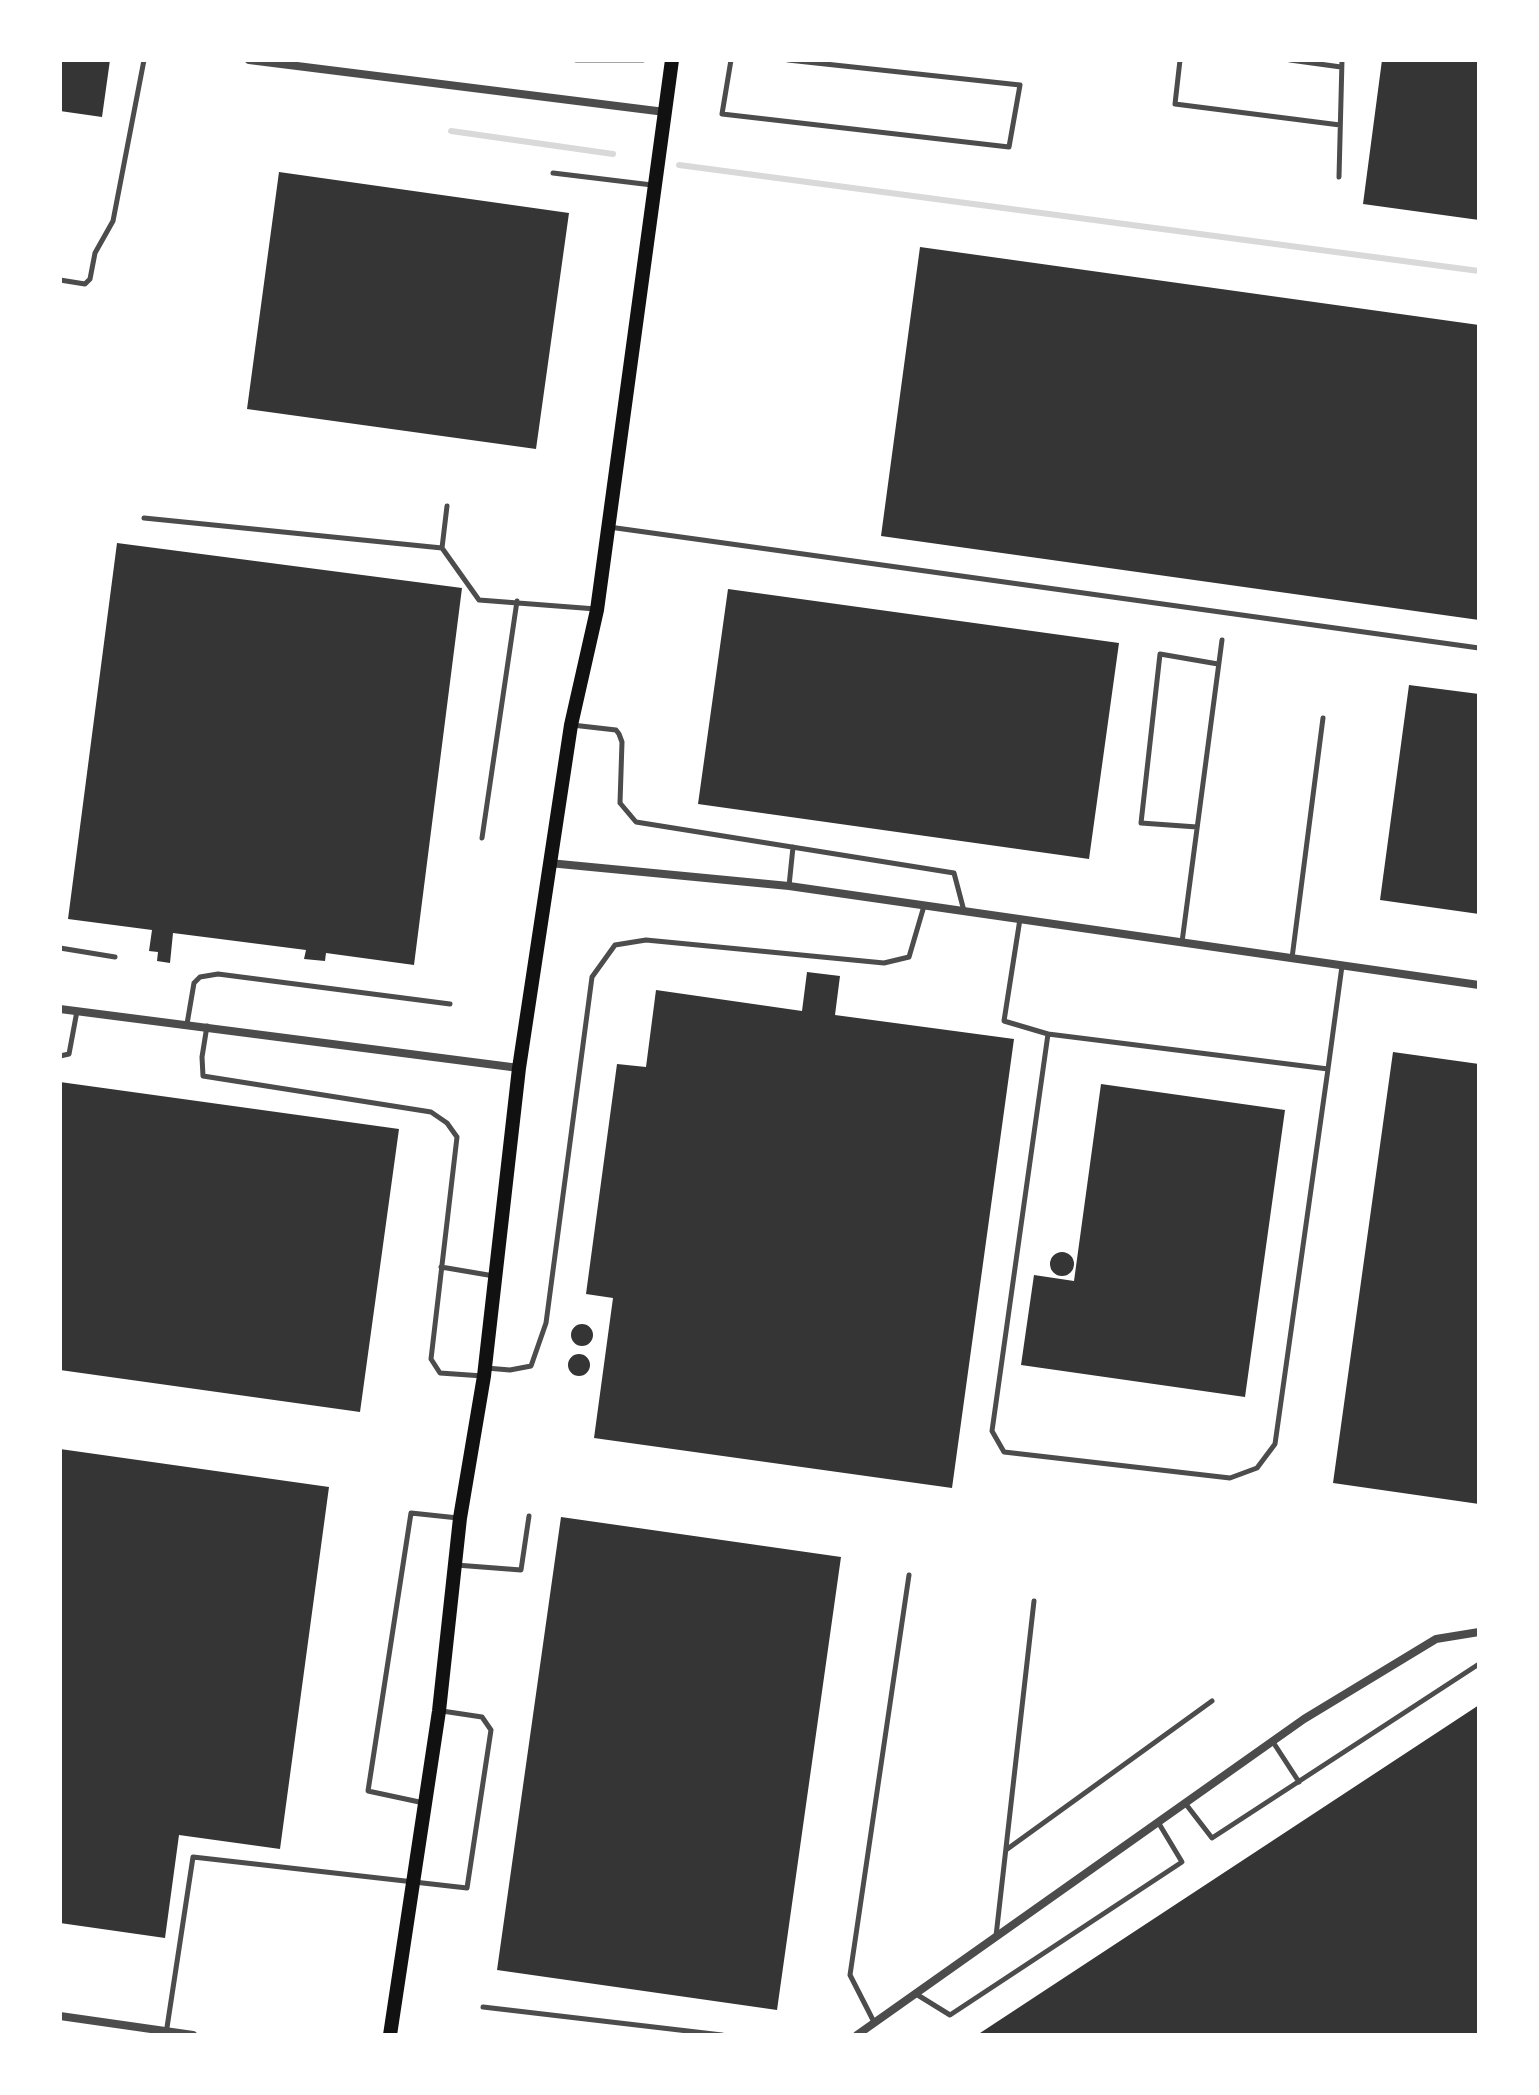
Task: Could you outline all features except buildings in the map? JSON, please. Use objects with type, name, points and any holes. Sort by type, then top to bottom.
[{"type":"main road","points":[[390,2035],[439,1711],[460,1518],[484,1372],[519,1068],[571,725],[597,610],[672,60]]},
{"type":"street","points":[[249,60],[665,112]]},
{"type":"street","points":[[549,863],[789,886],[1479,985]]},
{"type":"street","points":[[60,1009],[519,1068]]},
{"type":"street","points":[[857,2035],[1273,1741],[1436,1639],[1479,1632]]},
{"type":"street","points":[[60,2016],[193,2035]]},
{"type":"lane","points":[[60,280],[85,284],[90,279],[95,253],[113,221],[144,60]]},
{"type":"lane","points":[[576,60],[643,60]]},
{"type":"lane","points":[[731,60],[722,114],[1009,147],[1020,85],[788,60]]},
{"type":"lane","points":[[1180,60],[1175,104],[1340,125]]},
{"type":"lane","points":[[1290,60],[1342,64],[1339,177]]},
{"type":"lane","points":[[553,173],[654,186]]},
{"type":"lane","points":[[447,506],[442,548],[479,600],[597,610]]},
{"type":"lane","points":[[144,518],[442,548]]},
{"type":"lane","points":[[608,527],[1479,648]]},
{"type":"lane","points":[[482,838],[517,601]]},
{"type":"lane","points":[[1182,942],[1222,640]]},
{"type":"lane","points":[[1197,827],[1141,823],[1160,654],[1218,664]]},
{"type":"lane","points":[[1292,958],[1323,718]]},
{"type":"lane","points":[[571,725],[616,730],[619,734],[622,742],[620,803],[636,822],[954,873],[964,911]]},
{"type":"lane","points":[[789,886],[793,847]]},
{"type":"lane","points":[[207,1026],[202,1057],[203,1076],[431,1112],[457,1137],[431,1359],[440,1373],[510,1370],[531,1366],[546,1323],[592,977],[615,945],[646,940],[884,963],[909,957],[925,905]]},
{"type":"lane","points":[[1020,919],[1004,1021],[1048,1034],[1328,1069]]},
{"type":"lane","points":[[60,948],[115,957]]},
{"type":"lane","points":[[1048,1034],[992,1431],[1004,1452],[1230,1478],[1257,1468],[1275,1444],[1342,965]]},
{"type":"lane","points":[[187,1024],[194,983],[200,977],[218,974],[450,1004]]},
{"type":"lane","points":[[60,1056],[69,1054],[77,1011]]},
{"type":"lane","points":[[441,1267],[495,1276]]},
{"type":"lane","points":[[425,1803],[368,1791],[411,1513],[460,1518]]},
{"type":"lane","points":[[455,1565],[521,1570],[529,1516]]},
{"type":"lane","points":[[875,2023],[850,1975],[909,1575]]},
{"type":"lane","points":[[996,1937],[1034,1601]]},
{"type":"lane","points":[[1185,1803],[1212,1838],[1479,1664]]},
{"type":"lane","points":[[1005,1850],[1212,1701]]},
{"type":"lane","points":[[166,2033],[193,1857],[467,1888],[491,1730],[482,1717],[439,1711]]},
{"type":"lane","points":[[1273,1741],[1299,1782]]},
{"type":"lane","points":[[915,1994],[950,2015],[1182,1862],[1158,1822]]},
{"type":"lane","points":[[483,2007],[722,2035]]},
{"type":"waterway","points":[[451,131],[613,154]]},
{"type":"waterway","points":[[679,165],[1479,271]]}]
